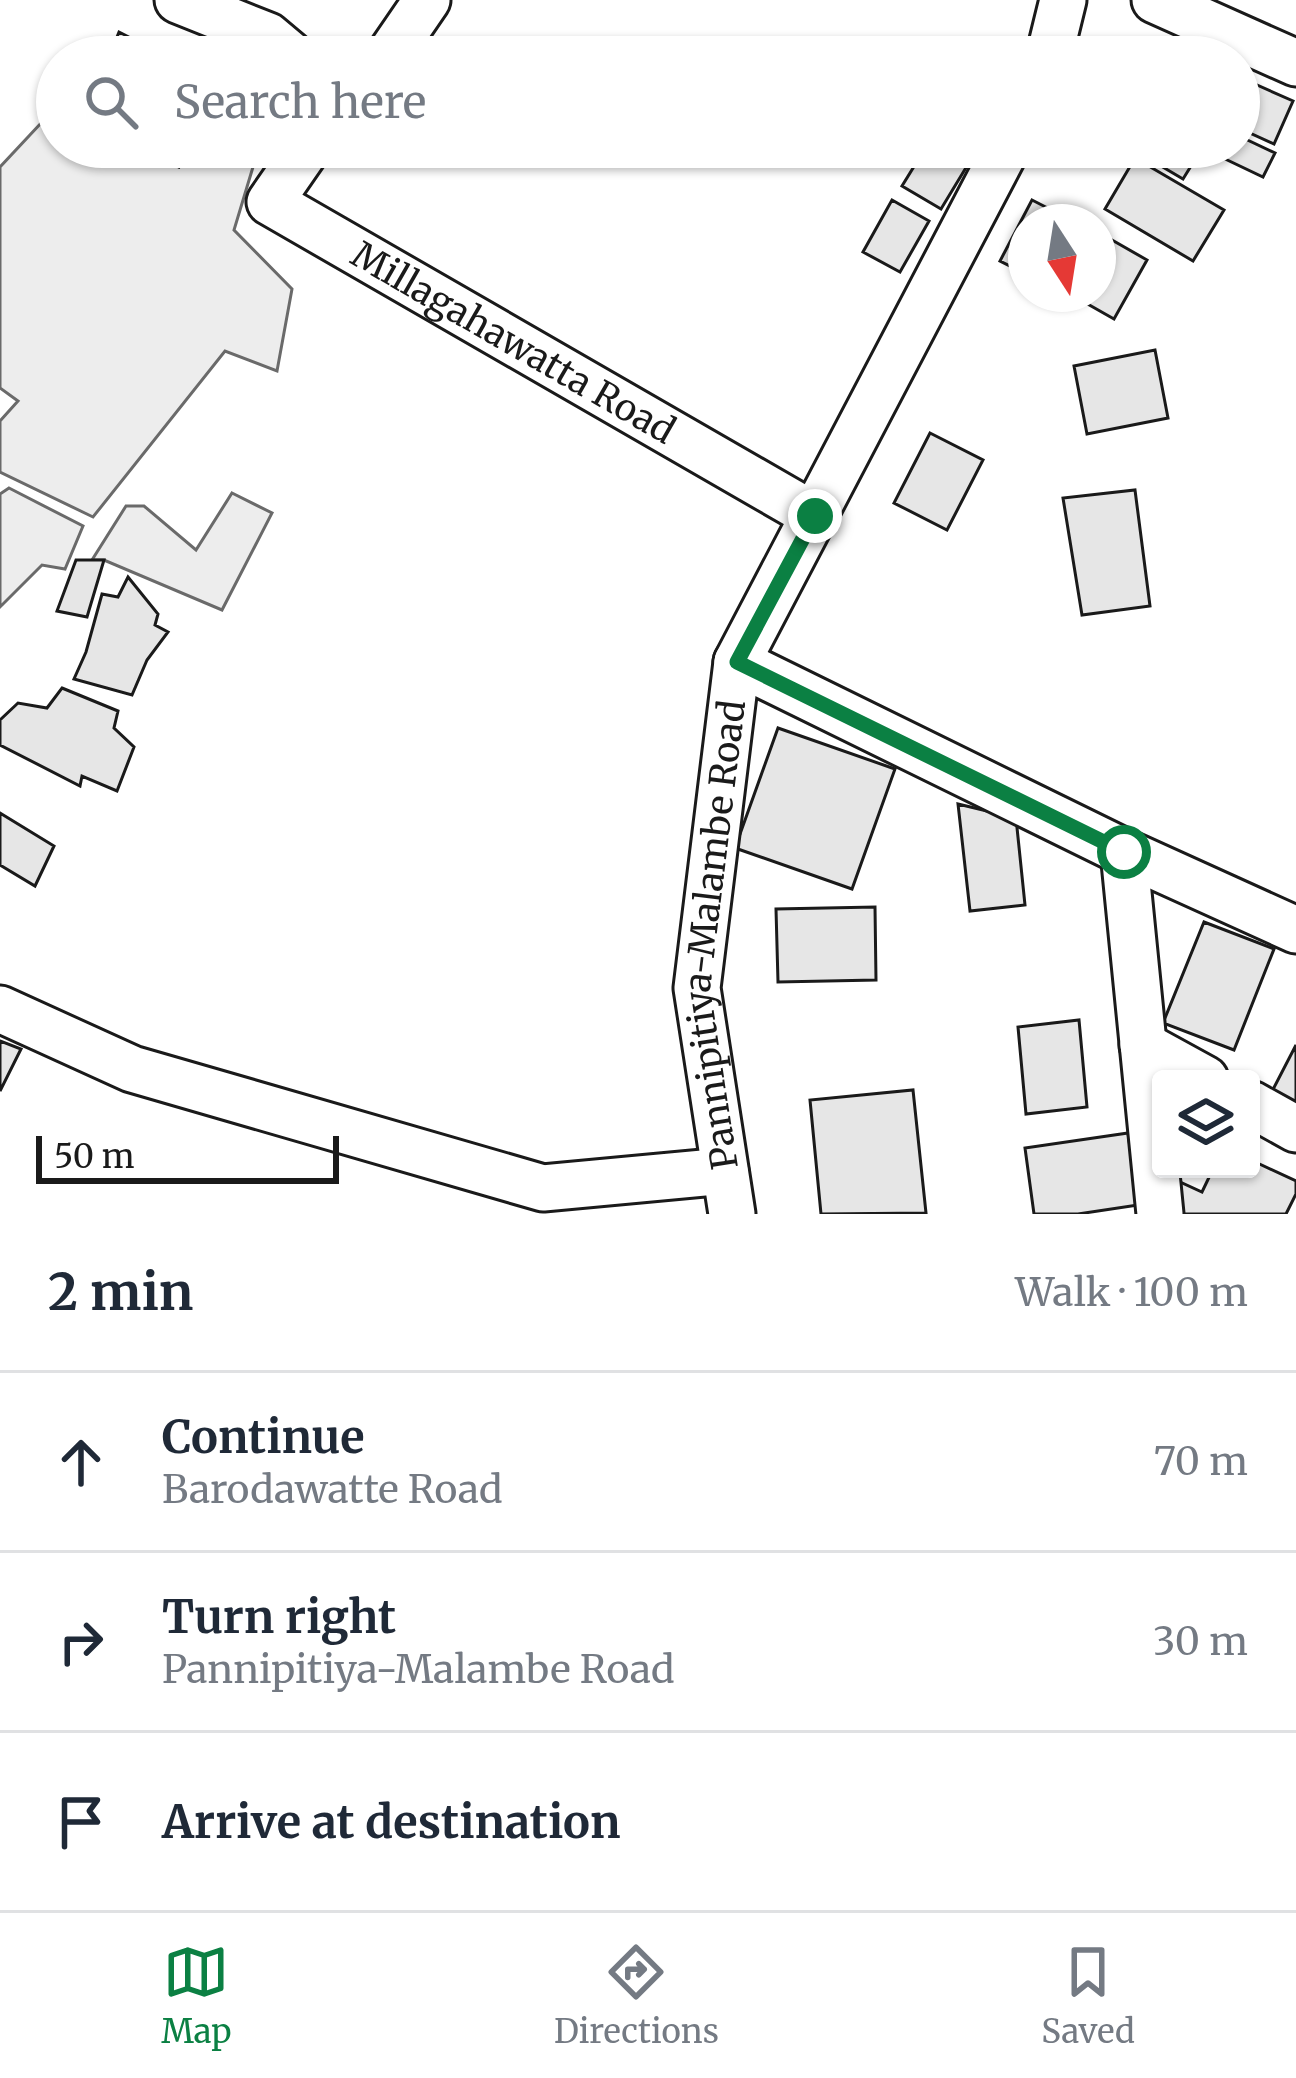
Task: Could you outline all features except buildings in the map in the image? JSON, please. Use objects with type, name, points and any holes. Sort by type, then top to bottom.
[{"type":"street","points":[[402,36],[427,0]]},
{"type":"street","points":[[1054,36],[1063,0]]},
{"type":"street","points":[[1155,0],[1236,36]]},
{"type":"street","points":[[189,2],[268,36]]},
{"type":"street","points":[[1260,47],[1296,63]]},
{"type":"street","name":"Millagahawatta Road","points":[[293,168],[270,202],[815,516]]},
{"type":"street","name":"Pannipitiya-Malambe Road","points":[[729,1193],[697,988],[737,662],[996,168]]},
{"type":"street","points":[[737,662],[1124,852],[1296,930]]},
{"type":"street","points":[[1124,852],[1160,1214]]},
{"type":"street","points":[[0,1009],[132,1069],[543,1188],[729,1193]]},
{"type":"street","points":[[1143,1045],[1189,1070]]},
{"type":"street","points":[[1260,1109],[1296,1129]]},
{"type":"shaded area","points":[[36,128],[36,168],[253,168],[234,230],[292,289],[277,371],[225,351],[93,517],[0,472],[0,421],[18,401],[0,388],[0,167]]},
{"type":"shaded area","points":[[9,488],[83,526],[65,569],[42,565],[0,607],[0,494]]},
{"type":"shaded area","points":[[232,493],[272,513],[222,610],[104,560],[92,560],[126,506],[144,506],[196,550]]},
{"type":"route","points":[[815,516],[737,662],[1124,852]]}]
